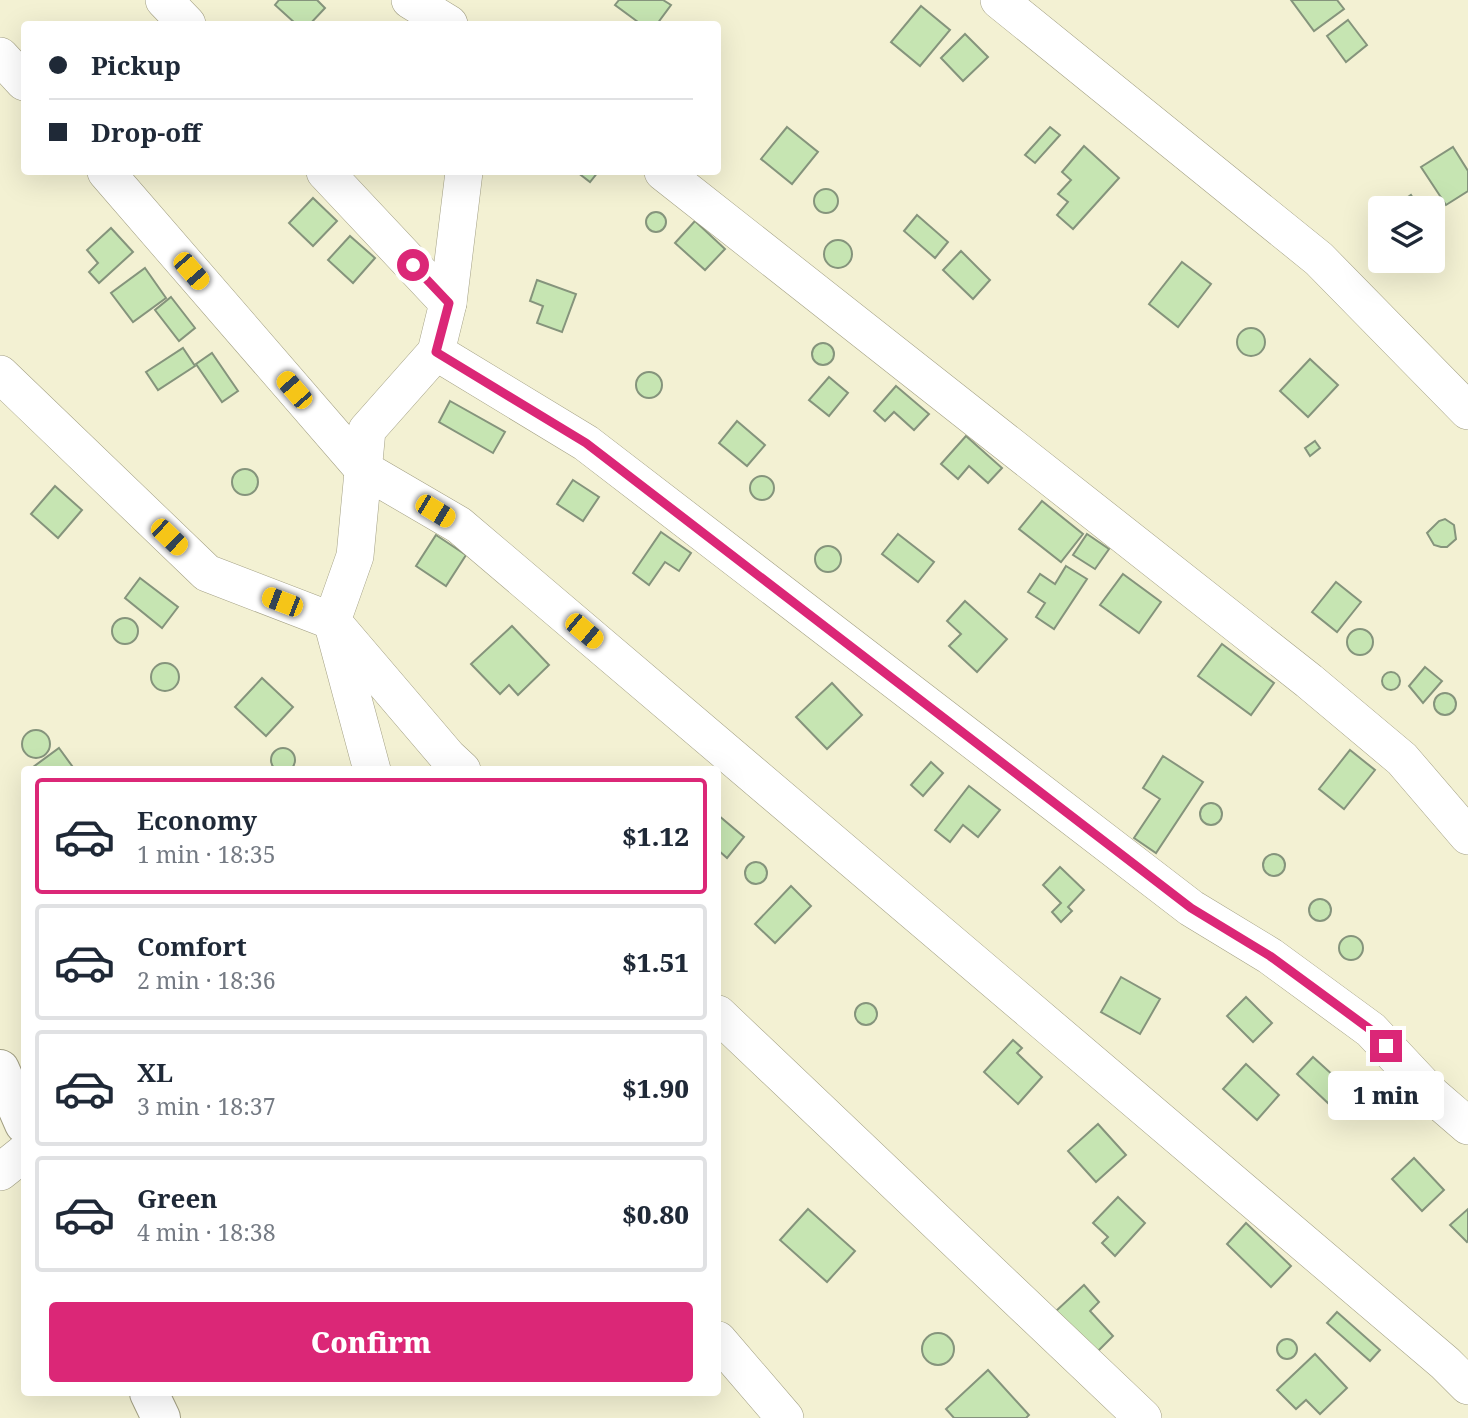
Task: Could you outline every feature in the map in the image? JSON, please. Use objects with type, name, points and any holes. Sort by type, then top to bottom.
[{"type":"main road","points":[[0,1069],[21,1117]]},
{"type":"main road","points":[[150,1396],[161,1418]]},
{"type":"street","points":[[164,0],[184,21]]},
{"type":"street","points":[[410,0],[416,21]]},
{"type":"street","points":[[410,0],[444,21]]},
{"type":"street","points":[[999,0],[1319,259],[1468,411]]},
{"type":"street","points":[[0,56],[21,79]]},
{"type":"street","points":[[109,175],[363,469],[459,525],[1435,1355],[1468,1386]]},
{"type":"street","points":[[328,175],[449,303]]},
{"type":"street","points":[[371,766],[332,621],[355,556],[367,430],[436,352],[449,303],[464,175]]},
{"type":"street","points":[[667,175],[1309,681],[1402,759],[1468,836]]},
{"type":"street","points":[[436,352],[586,443],[1191,908],[1270,956],[1371,1030],[1432,1095],[1468,1126]]},
{"type":"street","points":[[0,374],[207,573],[332,621],[458,766]]},
{"type":"street","points":[[721,1017],[1143,1418]]},
{"type":"street","points":[[0,1172],[21,1155]]},
{"type":"street","points":[[721,1343],[785,1418]]},
{"type":"building","points":[[279,0],[317,0],[325,8],[313,21],[293,21],[275,5]]},
{"type":"building","points":[[619,0],[663,0],[671,5],[659,21],[637,21],[615,5]]},
{"type":"building","points":[[1291,0],[1337,0],[1344,9],[1314,31]]},
{"type":"building","points":[[921,6],[950,30],[920,66],[891,42]]},
{"type":"building","points":[[1348,20],[1367,45],[1346,62],[1327,36]]},
{"type":"building","points":[[965,34],[988,57],[963,81],[941,58]]},
{"type":"building","points":[[787,127],[818,152],[792,184],[761,159]]},
{"type":"building","points":[[1050,127],[1060,135],[1035,163],[1025,155]]},
{"type":"building","points":[[1084,146],[1119,178],[1073,229],[1057,215],[1068,202],[1058,194],[1071,180],[1062,172]]},
{"type":"building","points":[[1453,147],[1468,171],[1468,191],[1446,205],[1445,196],[1440,196],[1421,167]]},
{"type":"building","points":[[581,175],[596,175],[590,182]]},
{"type":"building","points":[[826,189],[835,192],[838,201],[835,210],[826,213],[817,210],[814,201],[817,192]]},
{"type":"building","points":[[313,198],[337,221],[313,246],[289,223]]},
{"type":"building","points":[[656,212],[663,215],[666,222],[663,229],[656,232],[649,229],[646,222],[649,215]]},
{"type":"building","points":[[917,215],[948,242],[935,258],[904,231]]},
{"type":"building","points":[[695,221],[725,249],[705,270],[675,243]]},
{"type":"building","points":[[111,228],[133,252],[99,283],[89,272],[98,263],[87,250]]},
{"type":"building","points":[[350,236],[375,258],[353,283],[328,260]]},
{"type":"building","points":[[838,240],[848,244],[852,254],[848,264],[838,268],[828,264],[824,254],[828,244]]},
{"type":"building","points":[[961,251],[990,280],[973,299],[943,270]]},
{"type":"building","points":[[1182,262],[1211,284],[1178,327],[1149,304]]},
{"type":"building","points":[[145,268],[166,298],[133,322],[111,293]]},
{"type":"building","points":[[537,280],[576,294],[562,332],[537,323],[543,306],[530,301]]},
{"type":"building","points":[[171,297],[195,328],[179,341],[155,310]]},
{"type":"building","points":[[1251,328],[1261,332],[1265,342],[1261,352],[1251,356],[1241,352],[1237,342],[1241,332]]},
{"type":"building","points":[[823,343],[831,346],[834,354],[831,362],[823,365],[815,362],[812,354],[815,346]]},
{"type":"building","points":[[183,348],[195,366],[158,390],[146,372]]},
{"type":"building","points":[[212,353],[238,391],[222,402],[196,364]]},
{"type":"building","points":[[1310,359],[1338,385],[1308,417],[1280,391]]},
{"type":"building","points":[[649,372],[658,376],[662,385],[658,394],[649,398],[640,394],[636,385],[640,376]]},
{"type":"building","points":[[829,377],[848,393],[829,416],[809,400]]},
{"type":"building","points":[[896,386],[929,414],[914,430],[894,412],[885,421],[874,411]]},
{"type":"building","points":[[450,401],[505,432],[493,453],[439,422]]},
{"type":"building","points":[[737,421],[765,445],[747,466],[719,443]]},
{"type":"building","points":[[966,436],[1002,468],[988,483],[969,466],[958,479],[941,464]]},
{"type":"building","points":[[1315,441],[1320,448],[1310,456],[1305,448]]},
{"type":"building","points":[[245,469],[254,473],[258,482],[254,491],[245,495],[236,491],[232,482],[236,473]]},
{"type":"building","points":[[762,476],[770,480],[774,488],[770,496],[762,500],[754,496],[750,488],[754,480]]},
{"type":"building","points":[[573,480],[599,497],[583,521],[557,504]]},
{"type":"building","points":[[55,486],[82,510],[58,538],[31,514]]},
{"type":"building","points":[[1042,501],[1083,534],[1061,562],[1019,529]]},
{"type":"building","points":[[1445,519],[1454,525],[1456,539],[1447,547],[1441,547],[1434,545],[1427,533],[1439,521]]},
{"type":"building","points":[[661,532],[691,553],[679,571],[665,562],[649,585],[633,573]]},
{"type":"building","points":[[898,534],[934,562],[918,582],[882,554]]},
{"type":"building","points":[[1087,534],[1109,549],[1095,569],[1073,555]]},
{"type":"building","points":[[436,535],[466,555],[446,586],[416,566]]},
{"type":"building","points":[[828,546],[837,550],[841,559],[837,568],[828,572],[819,568],[815,559],[819,550]]},
{"type":"building","points":[[1066,566],[1087,579],[1054,629],[1036,617],[1045,603],[1028,592],[1040,574],[1055,584]]},
{"type":"building","points":[[1123,574],[1161,602],[1139,633],[1100,605]]},
{"type":"building","points":[[140,578],[178,607],[162,628],[125,598]]},
{"type":"building","points":[[1336,582],[1361,602],[1337,632],[1312,612]]},
{"type":"building","points":[[965,601],[1007,639],[977,672],[949,646],[961,634],[947,621]]},
{"type":"building","points":[[125,618],[135,621],[138,631],[135,641],[125,644],[115,641],[112,631],[115,621]]},
{"type":"building","points":[[512,626],[549,665],[518,695],[509,685],[500,694],[471,664]]},
{"type":"building","points":[[1360,629],[1369,633],[1373,642],[1369,651],[1360,655],[1351,651],[1347,642],[1351,633]]},
{"type":"building","points":[[1222,644],[1274,683],[1251,715],[1198,676]]},
{"type":"building","points":[[165,663],[175,667],[179,677],[175,687],[165,691],[155,687],[151,677],[155,667]]},
{"type":"building","points":[[1425,667],[1442,681],[1423,703],[1409,686]]},
{"type":"building","points":[[1387,672],[1395,672],[1400,681],[1398,688],[1387,690],[1382,685],[1382,677]]},
{"type":"building","points":[[262,678],[293,707],[266,736],[235,707]]},
{"type":"building","points":[[832,683],[862,715],[827,749],[796,717]]},
{"type":"building","points":[[1445,693],[1455,700],[1456,704],[1449,714],[1445,715],[1435,708],[1434,704],[1441,694]]},
{"type":"building","points":[[36,730],[46,734],[50,744],[46,754],[36,758],[26,754],[22,744],[26,734]]},
{"type":"building","points":[[59,748],[72,766],[34,766]]},
{"type":"building","points":[[278,749],[288,749],[294,755],[293,766],[272,765],[272,755]]},
{"type":"building","points":[[1350,750],[1375,770],[1344,809],[1319,789]]},
{"type":"building","points":[[1163,756],[1203,782],[1156,853],[1134,838],[1160,799],[1143,788]]},
{"type":"building","points":[[931,762],[943,773],[923,796],[911,785]]},
{"type":"building","points":[[969,786],[1000,810],[978,837],[963,825],[950,842],[935,830]]},
{"type":"building","points":[[1211,803],[1219,806],[1222,814],[1219,822],[1211,825],[1203,822],[1200,814],[1203,806]]},
{"type":"building","points":[[721,818],[744,837],[727,858],[721,853]]},
{"type":"building","points":[[1274,854],[1282,857],[1285,865],[1282,873],[1274,876],[1266,873],[1263,865],[1266,857]]},
{"type":"building","points":[[756,862],[764,865],[767,873],[764,881],[756,884],[748,881],[745,873],[748,865]]},
{"type":"building","points":[[1060,867],[1084,890],[1068,907],[1072,911],[1061,922],[1052,912],[1061,903],[1043,885]]},
{"type":"building","points":[[791,886],[811,906],[775,943],[755,924]]},
{"type":"building","points":[[1320,899],[1328,902],[1331,910],[1328,918],[1320,921],[1312,918],[1309,910],[1312,902]]},
{"type":"building","points":[[1351,936],[1359,940],[1363,948],[1359,956],[1351,960],[1343,956],[1339,948],[1343,940]]},
{"type":"building","points":[[1121,977],[1160,999],[1140,1034],[1101,1012]]},
{"type":"building","points":[[1246,997],[1272,1023],[1253,1042],[1227,1016]]},
{"type":"building","points":[[866,1003],[874,1006],[877,1014],[874,1022],[866,1025],[858,1022],[855,1014],[858,1006]]},
{"type":"building","points":[[1013,1040],[1022,1048],[1017,1053],[1042,1077],[1018,1104],[984,1072]]},
{"type":"building","points":[[1313,1057],[1346,1087],[1329,1104],[1297,1074]]},
{"type":"building","points":[[1246,1064],[1279,1095],[1257,1120],[1223,1089]]},
{"type":"building","points":[[1098,1124],[1126,1155],[1096,1182],[1068,1151]]},
{"type":"building","points":[[1414,1158],[1444,1190],[1422,1211],[1392,1179]]},
{"type":"building","points":[[1118,1197],[1145,1223],[1115,1256],[1102,1243],[1108,1237],[1093,1223]]},
{"type":"building","points":[[808,1209],[855,1251],[827,1282],[780,1240]]},
{"type":"building","points":[[1468,1209],[1468,1241],[1467,1242],[1450,1225]]},
{"type":"building","points":[[1246,1223],[1291,1266],[1271,1287],[1227,1244]]},
{"type":"building","points":[[1084,1285],[1099,1302],[1090,1311],[1113,1336],[1096,1353],[1056,1311]]},
{"type":"building","points":[[1337,1312],[1380,1350],[1370,1361],[1327,1323]]},
{"type":"building","points":[[938,1333],[949,1338],[954,1349],[949,1360],[938,1365],[927,1360],[922,1349],[927,1338]]},
{"type":"building","points":[[1283,1339],[1291,1339],[1297,1349],[1291,1359],[1283,1359],[1277,1353],[1277,1345]]},
{"type":"building","points":[[1315,1354],[1347,1388],[1320,1414],[1306,1400],[1296,1409],[1277,1390]]},
{"type":"building","points":[[988,1370],[1029,1415],[1026,1418],[954,1418],[946,1409]]},
{"type":"route","points":[[413,265],[449,303],[436,352],[586,443],[1191,908],[1270,956],[1371,1030],[1386,1046]]}]
